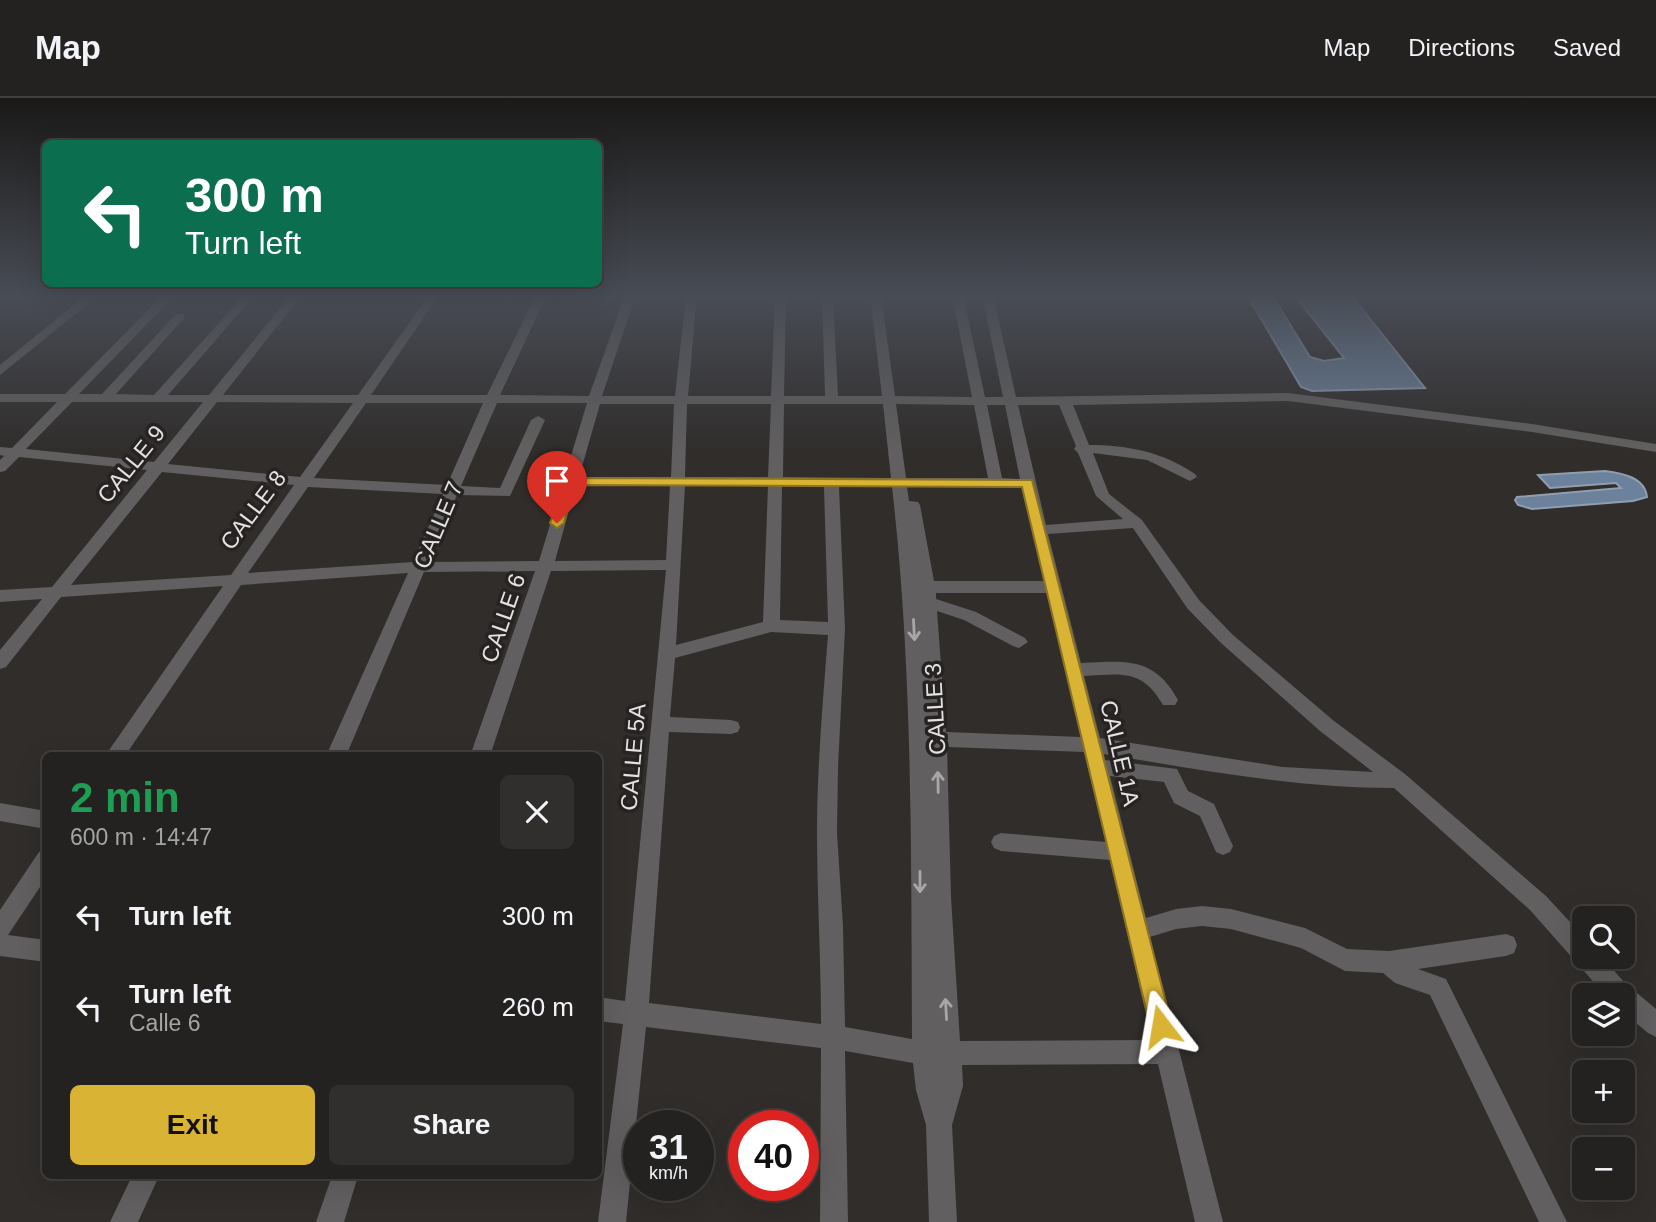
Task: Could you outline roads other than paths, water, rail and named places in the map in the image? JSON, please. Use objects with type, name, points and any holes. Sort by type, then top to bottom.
[{"type":"street","points":[[0,371],[29,347]]},
{"type":"street","points":[[0,468],[8,452],[116,347]]},
{"type":"street","points":[[105,399],[152,347]]},
{"type":"street","points":[[158,398],[203,347]]},
{"type":"street","name":"CALLE 9","points":[[0,662],[254,347]]},
{"type":"street","name":"CALLE 8","points":[[117,752],[232,582],[306,482],[398,347]]},
{"type":"street","name":"CALLE 7","points":[[338,752],[517,347]]},
{"type":"street","name":"CALLE 6","points":[[481,752],[545,566],[613,347]]},
{"type":"street","name":"CALLE 5A","points":[[612,1222],[636,1014],[674,565],[681,400],[687,347]]},
{"type":"street","points":[[771,626],[780,347]]},
{"type":"street","points":[[830,347],[832,399]]},
{"type":"street","name":"CALLE 3","points":[[885,347],[920,595],[949,1053],[950,1086],[939,1125]]},
{"type":"street","name":"CALLE 3","points":[[891,347],[894,399]]},
{"type":"street","points":[[969,347],[996,482]]},
{"type":"street","name":"CALLE 1A","points":[[1000,347],[1028,483],[1209,1222]]},
{"type":"street","points":[[0,398],[594,401],[1288,397],[1532,428],[1656,448]]},
{"type":"street","points":[[1064,400],[1081,449],[1103,496],[1137,523],[1193,604],[1227,639],[1327,726],[1398,780],[1538,902],[1572,941]]},
{"type":"street","points":[[8,452],[159,465],[306,482],[453,492],[507,492],[538,420]]},
{"type":"street","points":[[1081,449],[1139,452],[1163,459],[1190,477]]},
{"type":"street","points":[[831,480],[837,629],[828,766],[834,1222]]},
{"type":"street","points":[[570,481],[831,480],[1028,483]]},
{"type":"street","points":[[1041,530],[1137,523]]},
{"type":"street","points":[[0,596],[421,567],[674,565]]},
{"type":"street","points":[[920,595],[1055,587]]},
{"type":"street","points":[[920,595],[983,621],[1019,642]]},
{"type":"street","points":[[666,654],[771,626],[837,629]]},
{"type":"street","points":[[1075,670],[1143,671],[1163,685],[1169,700]]},
{"type":"street","points":[[660,724],[731,727]]},
{"type":"street","points":[[929,739],[1094,745],[1283,775],[1335,780],[1398,780]]},
{"type":"street","name":"CALLE 3","points":[[929,739],[924,1053],[928,1090],[939,1125],[943,1222]]},
{"type":"street","points":[[1098,767],[1173,777],[1181,797],[1207,810],[1223,846]]},
{"type":"street","points":[[0,812],[42,819]]},
{"type":"street","points":[[1001,842],[1119,852]]},
{"type":"street","points":[[0,929],[42,865]]},
{"type":"street","points":[[1138,931],[1176,919],[1202,916],[1231,919],[1305,939],[1345,960],[1388,962],[1506,945]]},
{"type":"street","points":[[0,945],[42,950]]},
{"type":"street","points":[[1388,962],[1393,971],[1438,987],[1553,1222]]},
{"type":"street","points":[[1597,969],[1656,1025]]},
{"type":"street","points":[[602,1010],[832,1037],[924,1053],[1168,1052]]},
{"type":"street","points":[[124,1222],[145,1179]]},
{"type":"street","points":[[330,1222],[344,1179]]},
{"type":"water","points":[[1278,347],[1304,347],[1310,357],[1324,361],[1344,358],[1336,347],[1393,347],[1425,388],[1312,391],[1301,387]]},
{"type":"water","points":[[1605,471],[1625,475],[1637,481],[1642,485],[1647,497],[1633,501],[1532,509],[1518,505],[1515,500],[1517,497],[1621,488],[1616,483],[1550,488],[1538,475]]}]
